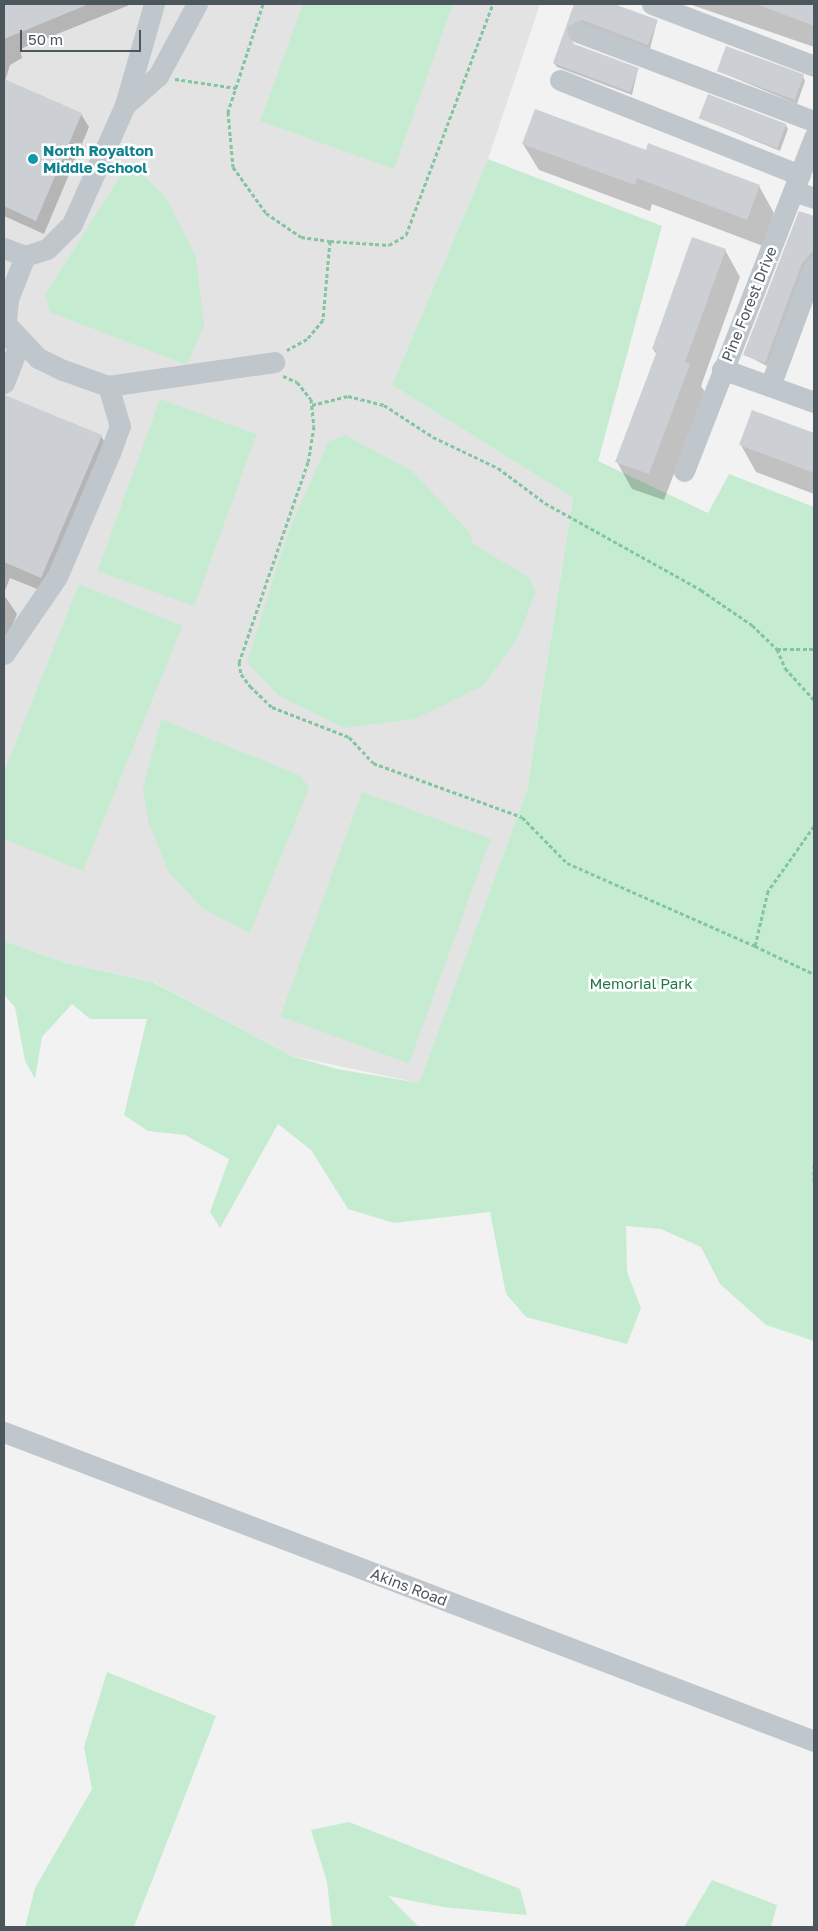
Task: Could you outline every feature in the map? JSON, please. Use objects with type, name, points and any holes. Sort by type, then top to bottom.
[{"type":"street","points":[[4,248],[24,256],[47,248],[72,224],[125,106],[154,4]]},
{"type":"street","points":[[125,106],[158,76],[197,4]]},
{"type":"street","points":[[652,4],[814,66]]},
{"type":"street","points":[[578,32],[814,121]]},
{"type":"street","points":[[560,80],[797,183],[814,198]]},
{"type":"street","name":"Pine Forest Drive","points":[[684,471],[722,369],[814,137]]},
{"type":"street","points":[[4,383],[12,339],[6,324],[8,288],[24,256]]},
{"type":"street","points":[[770,386],[814,267]]},
{"type":"street","points":[[12,339],[62,370],[108,386],[274,362]]},
{"type":"street","points":[[722,369],[814,402]]},
{"type":"street","points":[[4,654],[57,578],[110,452],[120,426],[108,386]]},
{"type":"street","name":"Akins Road","points":[[4,1432],[814,1741]]},
{"type":"path","points":[[263,4],[228,112],[233,167],[266,212],[301,237],[389,245],[406,235],[493,4]]},
{"type":"path","points":[[174,79],[236,88]]},
{"type":"path","points":[[330,241],[323,320],[308,339],[274,362],[284,379],[297,382],[312,405],[314,426],[308,462],[239,662],[241,674],[250,686],[272,707],[349,738],[373,763],[522,817],[567,863],[814,974]]},
{"type":"path","points":[[312,405],[348,396],[384,405],[433,437],[498,468],[545,503],[701,590],[752,625],[777,650],[785,668],[814,700]]},
{"type":"path","points":[[777,650],[814,649]]},
{"type":"path","points":[[755,946],[768,890],[814,826]]},
{"type":"path","points":[[814,1165],[814,1181]]},
{"type":"shaded area","points":[[4,4],[540,4],[488,159],[392,385],[573,498],[527,790],[419,1083],[292,1056],[154,982],[66,963],[4,941]]},
{"type":"green space","points":[[303,4],[453,4],[394,169],[260,121]]},
{"type":"green space","name":"Memorial Park","points":[[488,159],[662,226],[598,461],[708,513],[729,474],[814,507],[814,1341],[766,1325],[720,1284],[701,1247],[661,1229],[626,1226],[627,1272],[641,1308],[627,1344],[526,1317],[506,1294],[490,1212],[394,1223],[348,1209],[311,1150],[278,1124],[220,1228],[210,1212],[229,1159],[185,1135],[148,1131],[124,1115],[147,1019],[90,1019],[72,1004],[42,1037],[35,1079],[25,1061],[15,1007],[4,995],[4,941],[66,963],[153,982],[292,1056],[337,1069],[419,1083],[527,790],[573,498],[392,385]]},
{"type":"green space","points":[[129,162],[165,196],[196,257],[204,325],[187,365],[50,312],[45,295]]},
{"type":"green space","points":[[160,399],[257,434],[194,606],[97,571]]},
{"type":"green space","points":[[345,435],[412,471],[471,534],[472,543],[530,578],[536,592],[517,639],[484,685],[415,719],[344,728],[279,696],[247,662],[288,533],[328,442]]},
{"type":"green space","points":[[79,584],[182,626],[83,871],[4,839],[4,772]]},
{"type":"green space","points":[[161,719],[301,776],[309,788],[250,933],[202,908],[168,871],[149,824],[143,789]]},
{"type":"green space","points":[[362,792],[491,839],[409,1063],[280,1017]]},
{"type":"green space","points":[[107,1672],[216,1716],[134,1927],[25,1927],[35,1888],[92,1789],[84,1747]]},
{"type":"green space","points":[[349,1822],[520,1889],[527,1915],[443,1907],[388,1896],[419,1927],[332,1927],[327,1882],[311,1830]]},
{"type":"green space","points":[[712,1880],[777,1905],[771,1927],[684,1927]]},
{"type":"building","points":[[4,4],[89,4],[4,39]]},
{"type":"building","points":[[574,4],[614,4],[658,20],[648,45],[582,20],[566,28],[574,44],[639,68],[630,92],[553,63]]},
{"type":"building","points":[[814,4],[814,26],[759,5]]},
{"type":"building","points":[[726,46],[804,74],[795,100],[717,71]]},
{"type":"building","name":"North Royalton Middle School","points":[[4,79],[82,113],[36,221],[4,206]]},
{"type":"building","points":[[708,94],[786,124],[777,148],[699,118]]},
{"type":"building","points":[[535,109],[646,150],[648,143],[760,185],[747,220],[637,178],[635,185],[522,144]]},
{"type":"building","points":[[799,211],[814,216],[814,250],[802,263],[765,363],[743,355]]},
{"type":"building","points":[[692,237],[726,249],[685,362],[690,364],[649,474],[615,462],[657,351],[652,349]]},
{"type":"building","points":[[4,395],[102,435],[41,578],[4,562]]},
{"type":"building","points":[[752,410],[814,433],[814,473],[739,445]]},
{"type":"place","name":"North Royalton Middle School","points":[[33,159]]}]
